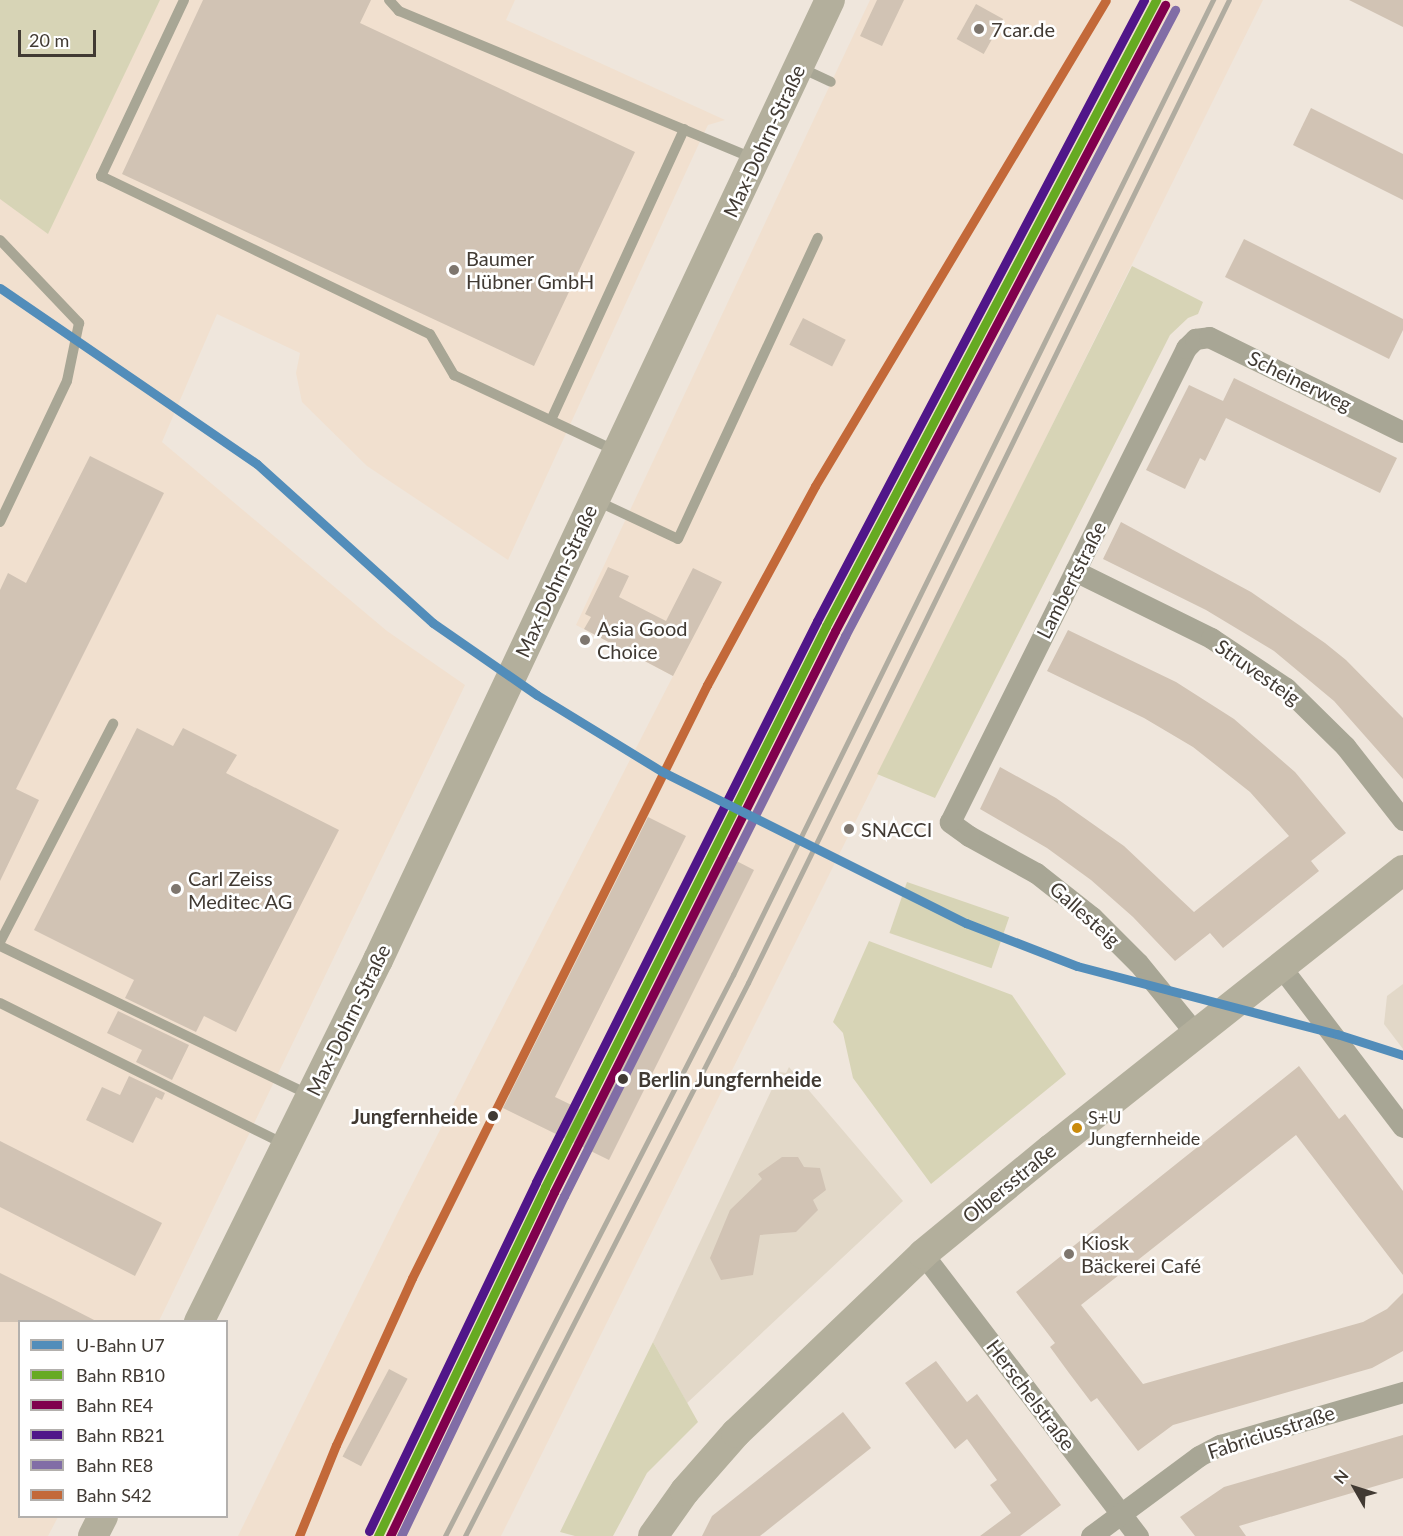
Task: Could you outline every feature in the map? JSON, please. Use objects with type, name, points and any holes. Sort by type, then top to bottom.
[{"type":"main road","name":"Max-Dohrn-Straße","points":[[200,1320],[378,960],[830,0]]},
{"type":"main road","name":"Olbersstraße","points":[[653,1536],[685,1491],[736,1433],[923,1254],[1403,870]]},
{"type":"main road","points":[[93,1536],[102,1518]]},
{"type":"street","name":"Scheinerweg","points":[[1195,339],[1209,337],[1403,432]]},
{"type":"street","name":"Lambertstraße","points":[[950,822],[1186,348],[1195,339]]},
{"type":"street","name":"Struvesteig","points":[[1075,571],[1210,638],[1286,688],[1345,746],[1403,820]]},
{"type":"street","name":"Gallesteig","points":[[950,822],[969,836],[1036,873],[1092,917],[1138,963],[1196,1034]]},
{"type":"street","points":[[1281,967],[1403,1127]]},
{"type":"street","name":"Herschelstraße","points":[[923,1254],[1138,1536]]},
{"type":"street","name":"Fabriciusstraße","points":[[1091,1536],[1199,1456],[1220,1445],[1403,1392]]},
{"type":"lane","points":[[184,0],[101,176],[430,334],[454,375],[618,451]]},
{"type":"lane","points":[[389,0],[399,11],[755,159]]},
{"type":"lane","points":[[799,67],[831,82]]},
{"type":"lane","points":[[550,420],[684,129]]},
{"type":"lane","points":[[594,500],[678,539],[818,238]]},
{"type":"lane","points":[[0,240],[79,323],[67,381],[0,522]]},
{"type":"lane","points":[[112,724],[0,944],[311,1095]]},
{"type":"lane","points":[[0,1003],[286,1145]]},
{"type":"shaded area","points":[[0,0],[515,0],[506,20],[725,120],[708,125],[702,137],[508,560],[367,466],[302,402],[296,373],[300,353],[217,314],[162,442],[387,631],[465,685],[159,1320],[18,1320],[18,1518],[57,1518],[48,1536],[0,1536]]},
{"type":"shaded area","points":[[0,0],[160,0],[48,234],[0,199]]},
{"type":"shaded area","points":[[870,0],[1263,0],[501,1536],[238,1536],[401,1206],[673,676],[576,625]]},
{"type":"shaded area","points":[[1132,266],[1203,302],[1198,314],[1188,318],[1170,335],[935,798],[877,774]]},
{"type":"shaded area","points":[[907,882],[1009,917],[992,968],[889,933]]},
{"type":"shaded area","points":[[869,941],[1012,995],[1066,1074],[931,1184],[853,1078],[843,1033],[833,1022]]},
{"type":"shaded area","points":[[1403,984],[1403,1049],[1384,1024],[1387,996]]},
{"type":"shaded area","points":[[789,1067],[903,1201],[687,1403],[653,1342],[780,1072],[786,1073]]},
{"type":"shaded area","points":[[653,1342],[698,1422],[647,1473],[613,1536],[575,1536],[560,1532]]},
{"type":"building","name":"Baumer Hübner GmbH","points":[[203,0],[371,0],[360,23],[635,152],[534,366],[122,174]]},
{"type":"building","points":[[877,0],[904,0],[882,46],[860,36]]},
{"type":"building","points":[[1349,0],[1403,0],[1403,27]]},
{"type":"building","name":"7car.de","points":[[976,4],[1003,19],[984,54],[957,39]]},
{"type":"building","points":[[1311,108],[1403,154],[1403,200],[1293,145]]},
{"type":"building","points":[[1244,239],[1403,319],[1403,330],[1389,359],[1225,277]]},
{"type":"building","points":[[803,318],[846,340],[832,367],[789,345]]},
{"type":"building","points":[[1234,378],[1397,458],[1380,493],[1226,418],[1205,461],[1200,458],[1185,489],[1146,470],[1189,385],[1223,401]]},
{"type":"building","points":[[90,456],[164,493],[16,789],[39,800],[0,881],[0,590],[8,573],[26,583]]},
{"type":"building","points":[[1121,522],[1251,592],[1346,660],[1403,718],[1403,779],[1334,701],[1274,651],[1206,610],[1103,559]]},
{"type":"building","points":[[608,567],[629,576],[619,597],[666,621],[693,568],[722,582],[673,676],[584,629],[591,617],[585,614]]},
{"type":"building","points":[[1068,630],[1176,682],[1234,719],[1295,772],[1346,833],[1311,861],[1319,871],[1223,948],[1210,933],[1175,961],[1133,917],[1091,880],[1047,848],[980,809],[1000,767],[1056,798],[1124,846],[1194,912],[1289,836],[1250,792],[1193,747],[1144,718],[1047,671]]},
{"type":"building","points":[[137,728],[173,746],[183,728],[237,755],[226,773],[339,830],[236,1032],[204,1016],[196,1032],[125,998],[134,980],[34,930]]},
{"type":"building","points":[[648,817],[686,836],[555,1097],[590,1114],[721,853],[754,870],[609,1160],[503,1108]]},
{"type":"building","points":[[118,1011],[189,1045],[172,1080],[136,1062],[142,1050],[107,1033]]},
{"type":"building","points":[[1299,1066],[1339,1119],[1345,1114],[1403,1191],[1403,1275],[1296,1135],[1081,1305],[1143,1384],[1363,1322],[1387,1309],[1403,1293],[1403,1351],[1372,1368],[1173,1425],[1138,1451],[1097,1398],[1091,1402],[1050,1347],[1055,1343],[1016,1292]]},
{"type":"building","points":[[129,1076],[165,1093],[162,1100],[156,1097],[133,1143],[86,1120],[102,1087],[120,1095]]},
{"type":"building","points":[[0,1141],[162,1223],[135,1276],[0,1207]]},
{"type":"building","points":[[782,1157],[798,1157],[804,1167],[820,1168],[826,1190],[813,1200],[818,1210],[796,1232],[760,1235],[753,1275],[721,1280],[710,1258],[730,1210],[762,1179],[758,1174]]},
{"type":"building","points":[[0,1273],[94,1320],[18,1320],[18,1322],[0,1322]]},
{"type":"building","points":[[936,1361],[967,1402],[977,1394],[1061,1505],[1020,1536],[980,1536],[1011,1513],[990,1485],[997,1480],[967,1439],[955,1449],[905,1383]]},
{"type":"building","points":[[389,1369],[408,1379],[361,1466],[343,1456]]},
{"type":"building","points":[[843,1412],[871,1448],[760,1536],[702,1536],[712,1516]]},
{"type":"building","points":[[1403,1435],[1403,1478],[1239,1526],[1246,1536],[1195,1536],[1180,1517],[1224,1487]]},
{"type":"railway","points":[[445,1536],[733,975],[1213,0]]},
{"type":"railway","points":[[465,1536],[748,983],[1229,0]]},
{"type":"metro line","name":"U7","points":[[0,288],[257,464],[433,623],[537,695],[661,771],[966,923],[1077,966],[1337,1034],[1403,1055]]},
{"type":"rail line","name":"S42","points":[[299,1536],[336,1445],[412,1278],[707,685],[815,486],[1106,0]]},
{"type":"rail line","name":"RB21","points":[[369,1531],[536,1182],[817,621],[1144,0]]},
{"type":"rail line","name":"RB10","points":[[378,1536],[545,1187],[826,626],[1156,0]]},
{"type":"rail line","name":"RE4","points":[[390,1536],[554,1192],[835,631],[1165,5]]},
{"type":"rail line","name":"RE8","points":[[401,1536],[564,1196],[845,636],[1175,10]]},
{"type":"place","name":"7car.de","points":[[979,29]]},
{"type":"place","name":"Baumer Hübner GmbH","points":[[454,270]]},
{"type":"place","name":"Asia Good Choice","points":[[585,640]]},
{"type":"place","name":"SNACCI","points":[[849,829]]},
{"type":"place","name":"Carl Zeiss Meditec AG","points":[[176,889]]},
{"type":"place","name":"Berlin Jungfernheide","points":[[623,1079]]},
{"type":"place","name":"Jungfernheide","points":[[493,1116]]},
{"type":"place","name":"S+U Jungfernheide","points":[[1077,1128]]},
{"type":"place","name":"Kiosk Bäckerei Café","points":[[1069,1254]]}]
